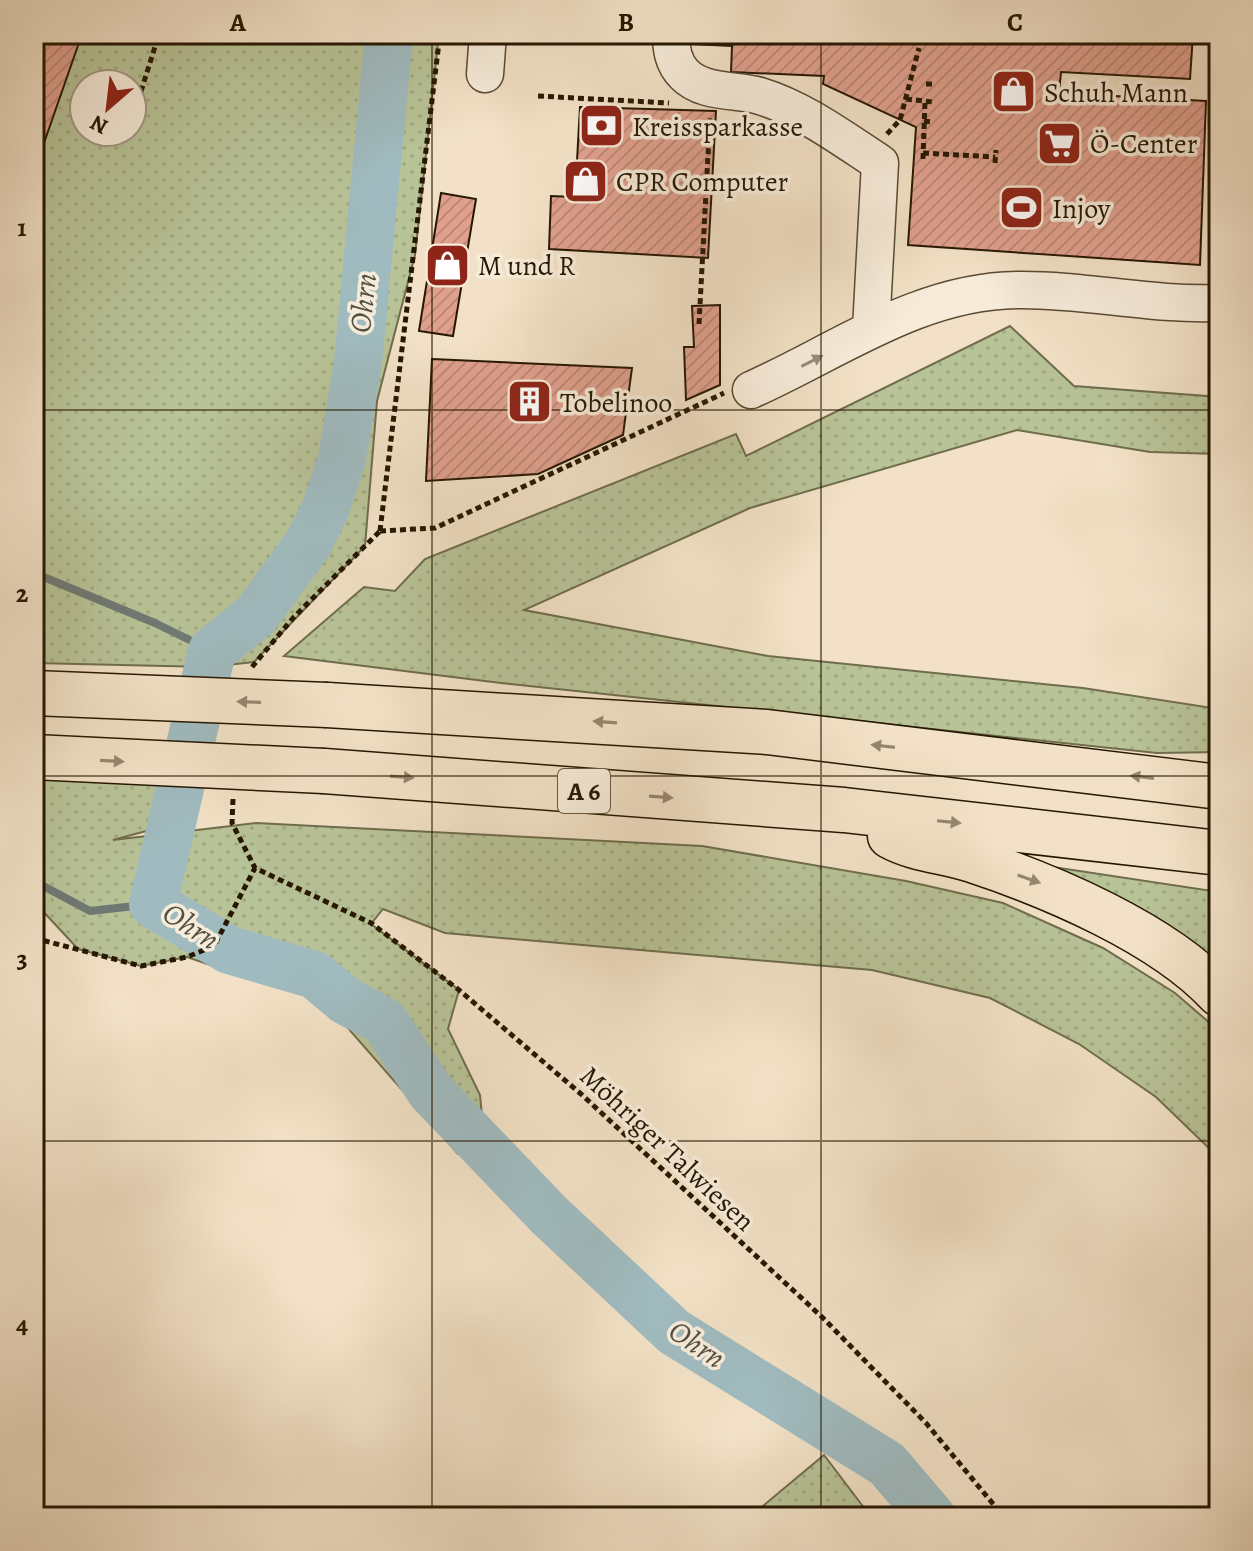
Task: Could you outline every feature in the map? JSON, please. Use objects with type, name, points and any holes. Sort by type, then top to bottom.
[{"type":"highway","points":[[34,693],[327,705],[767,732],[1219,787]]},
{"type":"highway","name":"A 6","points":[[34,757],[324,771],[844,810],[1219,853]]},
{"type":"highway","points":[[844,810],[901,842],[966,857],[1042,883],[1131,929],[1219,994]]},
{"type":"street","points":[[485,74],[488,34]]},
{"type":"street","points":[[671,34],[674,60],[685,76],[708,88],[761,96],[818,123],[880,163],[871,329]]},
{"type":"street","points":[[751,390],[913,309],[954,298],[1016,290],[1219,303]]},
{"type":"path","points":[[148,69],[159,34]]},
{"type":"path","points":[[440,34],[380,531],[435,528],[718,394],[751,390]]},
{"type":"path","points":[[900,120],[919,48]]},
{"type":"path","points":[[926,84],[934,84]]},
{"type":"path","points":[[538,96],[680,104]]},
{"type":"path","points":[[906,99],[933,102]]},
{"type":"path","points":[[925,101],[923,156],[995,157]]},
{"type":"path","points":[[699,324],[710,105]]},
{"type":"path","points":[[924,121],[932,122]]},
{"type":"path","name":"Möhriger Talwiesen","points":[[34,938],[141,966],[187,957],[214,946],[255,868],[371,923],[459,990],[581,1094],[822,1317],[926,1423],[1004,1517]]},
{"type":"green space","points":[[34,34],[439,34],[415,255],[377,401],[365,546],[254,662],[209,667],[34,663]]},
{"type":"green space","points":[[1010,326],[1074,386],[1219,397],[1219,454],[1150,452],[1017,430],[750,508],[524,610],[768,656],[1083,688],[1219,709],[1219,752],[1157,753],[501,683],[284,656],[364,587],[395,591],[425,559],[736,434],[746,456]]},
{"type":"green space","points":[[34,758],[161,783],[172,824],[113,840],[256,823],[702,846],[906,881],[1003,903],[1103,948],[1175,993],[1219,1031],[1219,1158],[1156,1097],[1079,1044],[990,998],[872,970],[445,933],[383,909],[371,924],[459,990],[448,1029],[480,1095],[485,1149],[458,1154],[319,995],[254,980],[187,957],[141,966],[78,949],[40,908],[34,911]]},
{"type":"green space","points":[[1033,864],[1219,892],[1219,984]]},
{"type":"green space","points":[[824,1455],[871,1517],[752,1517],[757,1511]]},
{"type":"building","points":[[34,34],[82,34],[37,163],[34,162]]},
{"type":"building","name":"Ö-Center","points":[[693,34],[1193,34],[1190,79],[1061,72],[1059,93],[1206,101],[1200,265],[908,245],[916,127],[823,84],[824,76],[731,72],[732,46],[693,44]]},
{"type":"building","points":[[580,107],[716,111],[708,258],[549,249],[551,196],[575,197]]},
{"type":"building","name":"M und R","points":[[441,193],[476,199],[453,336],[419,331]]},
{"type":"building","points":[[720,305],[720,385],[686,400],[684,347],[694,347],[692,306]]},
{"type":"building","name":"Tobelinoo","points":[[432,359],[632,368],[623,435],[538,474],[426,481]]},
{"type":"waterway","name":"Ohrn","points":[[389,34],[358,362],[342,459],[325,510],[308,544],[256,615],[212,651],[153,904],[229,950],[315,975],[346,1001],[384,1021],[431,1092],[549,1215],[674,1332],[887,1464],[932,1517]]},
{"type":"waterway","points":[[34,573],[155,623],[212,651]]},
{"type":"waterway","points":[[34,881],[90,911],[153,904]]},
{"type":"place","name":"Schuh Mann","points":[[1013,92]]},
{"type":"place","name":"Kreissparkasse","points":[[601,126]]},
{"type":"place","name":"Ö-Center","points":[[1059,143]]},
{"type":"place","name":"CPR Computer","points":[[585,181]]},
{"type":"place","name":"Injoy","points":[[1021,208]]},
{"type":"place","name":"M und R","points":[[447,265]]},
{"type":"place","name":"Tobelinoo","points":[[529,402]]}]
